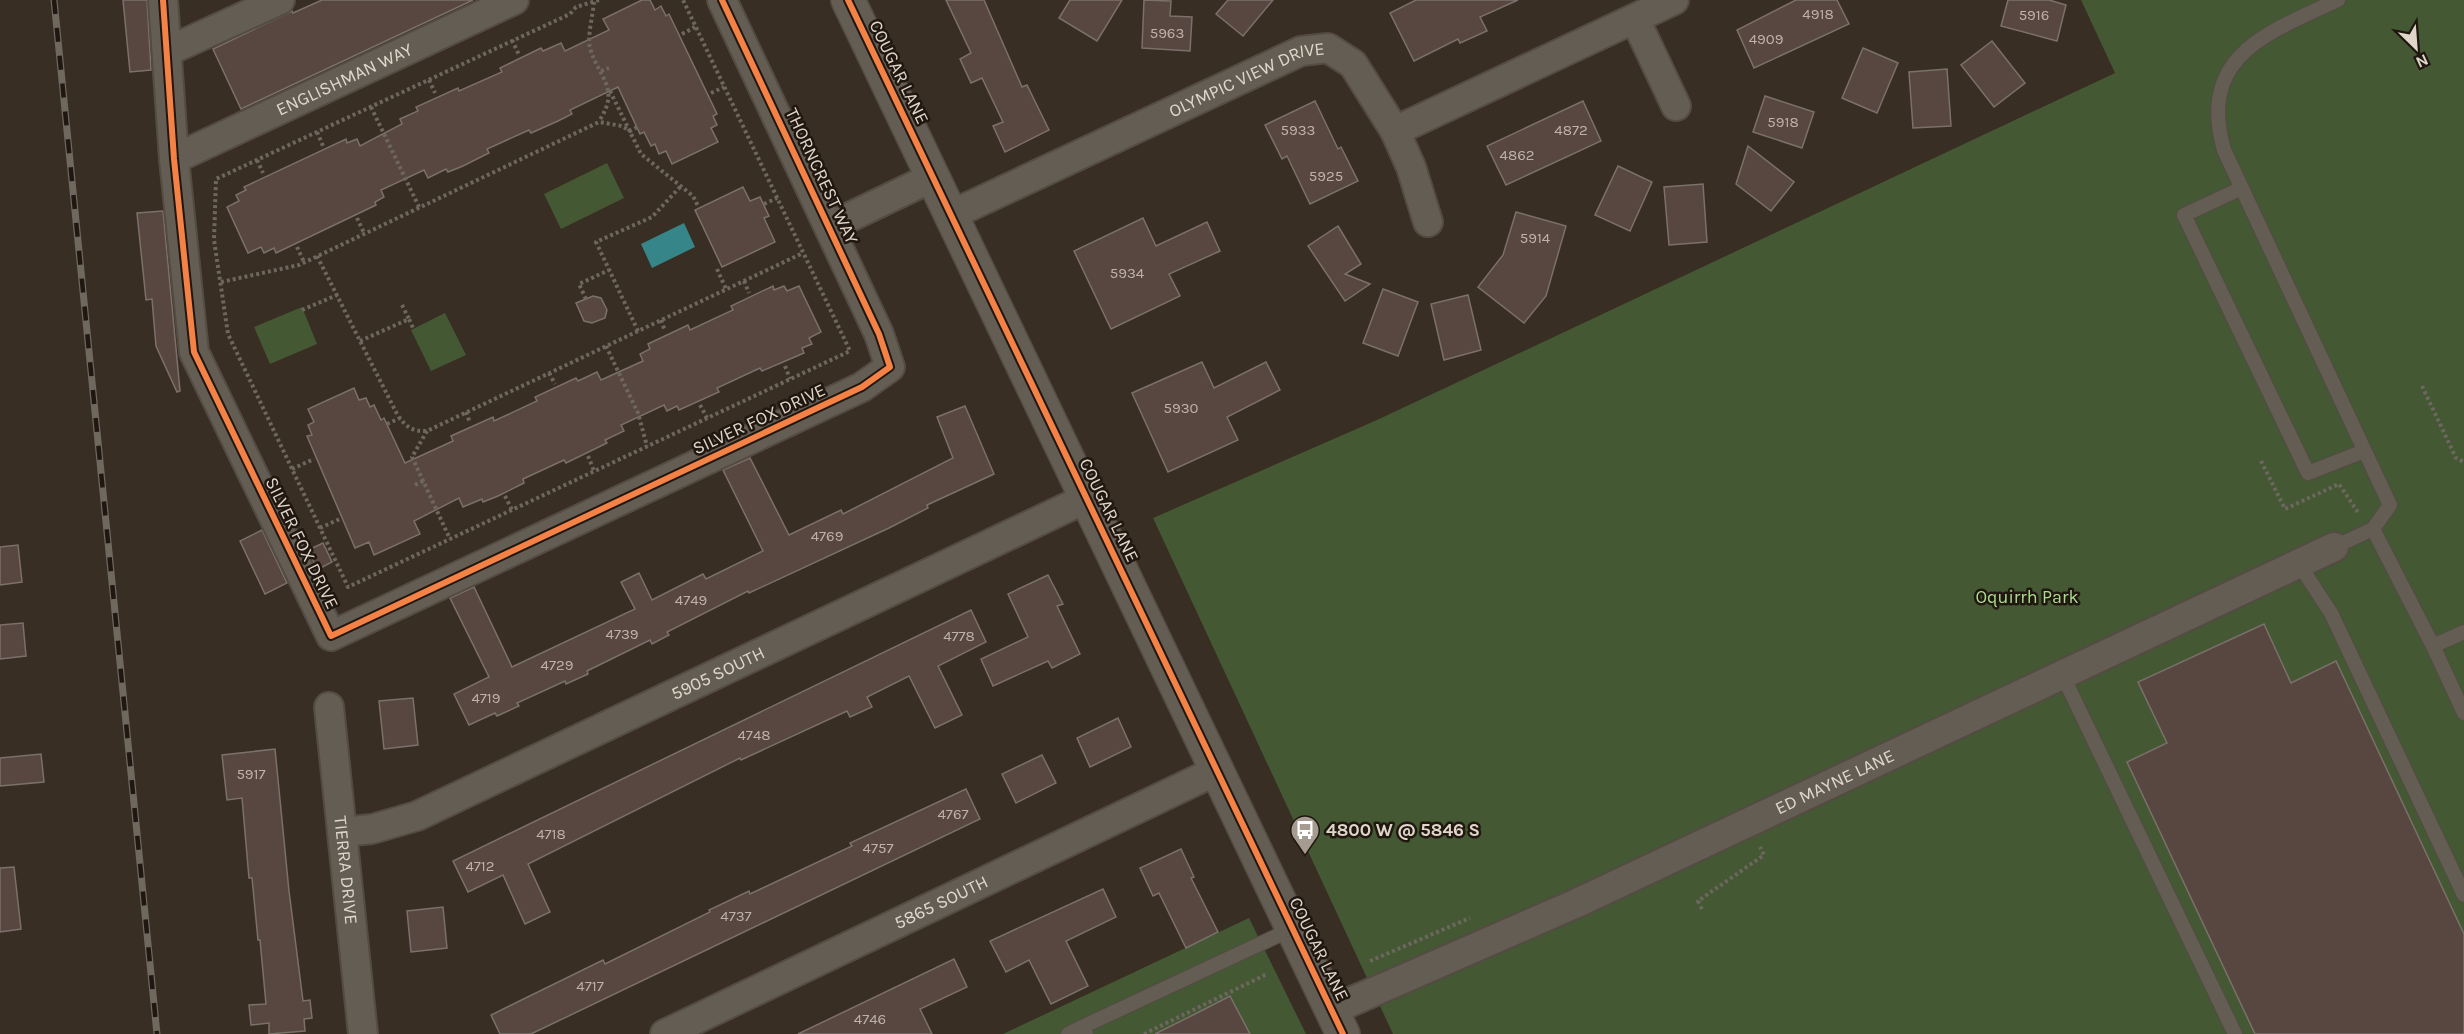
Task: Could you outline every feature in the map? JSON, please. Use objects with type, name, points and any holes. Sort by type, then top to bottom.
[{"type":"main road","name":"COUGAR LANE","points":[[848,0],[1338,1022]]},
{"type":"street","name":"SILVER FOX DRIVE","points":[[163,0],[174,159],[194,352],[331,636],[862,387],[890,367]]},
{"type":"street","points":[[168,51],[280,0]]},
{"type":"street","name":"ENGLISHMAN WAY","points":[[174,159],[514,0]]},
{"type":"street","name":"THORNCREST WAY","points":[[722,0],[879,334],[890,367]]},
{"type":"street","points":[[1428,222],[1411,167],[1395,131],[1674,0]]},
{"type":"street","points":[[1635,19],[1676,105]]},
{"type":"street","name":"OLYMPIC VIEW DRIVE","points":[[951,215],[1301,51],[1319,47],[1339,53],[1353,64],[1395,131]]},
{"type":"street","name":"THORNCREST WAY","points":[[829,227],[933,177]]},
{"type":"street","name":"5905 SOUTH","points":[[342,832],[372,829],[417,816],[1087,498]]},
{"type":"street","name":"ED MAYNE LANE","points":[[1338,1022],[1577,903],[2334,547]]},
{"type":"street","name":"TIERRA DRIVE","points":[[329,707],[363,1034]]},
{"type":"street","name":"5865 SOUTH","points":[[665,1034],[1218,770]]},
{"type":"lane","points":[[2334,547],[2373,529],[2390,505],[2224,150],[2217,126],[2217,101],[2229,68],[2257,39],[2338,0]]},
{"type":"lane","points":[[2242,188],[2184,215],[2308,473],[2364,451]]},
{"type":"lane","points":[[2373,529],[2433,646],[2464,713]]},
{"type":"lane","points":[[2299,564],[2331,613],[2464,895]]},
{"type":"lane","points":[[2433,646],[2464,632]]},
{"type":"lane","points":[[2062,674],[2235,1034]]},
{"type":"lane","points":[[1068,1034],[1084,1031],[1292,928]]},
{"type":"path","points":[[683,0],[850,351],[348,587],[228,334],[214,240],[216,179],[570,14],[576,8],[597,1],[590,47],[641,154],[693,196],[699,208]]},
{"type":"path","points":[[682,34],[696,27]]},
{"type":"path","points":[[512,40],[519,55]]},
{"type":"path","points":[[601,71],[609,68]]},
{"type":"path","points":[[429,80],[435,93]]},
{"type":"path","points":[[711,93],[724,87]]},
{"type":"path","points":[[599,122],[607,107],[610,91]]},
{"type":"path","points":[[371,107],[419,207]]},
{"type":"path","points":[[221,282],[304,262],[599,122],[622,126],[630,131]]},
{"type":"path","points":[[630,131],[637,127]]},
{"type":"path","points":[[317,132],[323,146]]},
{"type":"path","points":[[257,160],[263,173]]},
{"type":"path","points":[[638,331],[597,242],[652,217],[681,186]]},
{"type":"path","points":[[764,204],[777,198]]},
{"type":"path","points":[[357,218],[364,234]]},
{"type":"path","points":[[297,247],[304,262]]},
{"type":"path","points":[[317,256],[400,418],[411,429],[427,431],[803,253]]},
{"type":"path","points":[[717,269],[726,290]]},
{"type":"path","points":[[586,299],[579,284],[609,270]]},
{"type":"path","points":[[744,281],[749,293]]},
{"type":"path","points":[[302,310],[337,295]]},
{"type":"path","points":[[402,305],[413,328]]},
{"type":"path","points":[[360,341],[409,319]]},
{"type":"path","points":[[661,320],[665,330]]},
{"type":"path","points":[[606,346],[638,413],[647,446]]},
{"type":"path","points":[[784,366],[790,379]]},
{"type":"path","points":[[549,373],[555,384]]},
{"type":"path","points":[[2422,386],[2456,458],[2464,462]]},
{"type":"path","points":[[700,405],[707,418]]},
{"type":"path","points":[[466,412],[470,423]]},
{"type":"path","points":[[387,424],[400,418]]},
{"type":"path","points":[[427,431],[412,457],[450,539]]},
{"type":"path","points":[[588,456],[594,471]]},
{"type":"path","points":[[292,469],[314,459]]},
{"type":"path","points":[[415,485],[423,481]]},
{"type":"path","points":[[505,496],[512,510]]},
{"type":"path","points":[[320,528],[342,518]]},
{"type":"path","points":[[1144,1034],[1181,1019],[1267,974]]},
{"type":"green space","name":"Oquirrh Park","points":[[2081,0],[2464,0],[2464,1034],[1393,1034],[1153,518],[1377,420],[2115,73]]},
{"type":"green space","points":[[607,163],[624,198],[561,229],[544,194]]},
{"type":"green space","points":[[302,307],[317,344],[270,364],[254,327]]},
{"type":"green space","points":[[445,313],[466,355],[431,371],[411,330]]},
{"type":"green space","points":[[1249,918],[1306,1034],[1003,1034]]},
{"type":"water","points":[[684,223],[695,247],[652,268],[641,244]]},
{"type":"building","points":[[123,0],[147,0],[151,70],[130,72]]},
{"type":"building","points":[[322,0],[473,0],[241,109],[213,49],[292,11],[293,13]]},
{"type":"building","points":[[642,0],[650,0],[655,10],[661,6],[666,16],[669,14],[717,114],[713,116],[717,125],[711,128],[718,142],[672,164],[666,151],[659,154],[655,144],[651,146],[644,132],[640,134],[618,87],[570,110],[572,114],[558,121],[531,133],[529,130],[487,149],[489,153],[463,166],[448,172],[446,169],[428,178],[424,170],[381,190],[384,197],[375,202],[376,205],[276,253],[274,248],[264,253],[261,247],[248,253],[227,207],[239,201],[236,195],[246,190],[244,187],[346,139],[347,143],[357,139],[360,146],[402,124],[400,119],[418,111],[416,107],[502,72],[500,68],[541,48],[543,51],[561,43],[565,51],[609,30],[603,19]]},
{"type":"building","points":[[946,0],[984,0],[1022,87],[1027,85],[1049,130],[1005,152],[993,126],[1003,122],[982,78],[971,83],[960,59],[971,53]]},
{"type":"building","points":[[1070,0],[1122,0],[1097,41],[1059,18]]},
{"type":"building","points":[[1144,0],[1171,1],[1170,16],[1192,17],[1190,51],[1142,48]]},
{"type":"building","points":[[1228,0],[1273,0],[1243,36],[1216,14]]},
{"type":"building","points":[[1416,0],[1518,0],[1480,17],[1487,31],[1460,43],[1458,39],[1414,61],[1390,13]]},
{"type":"building","points":[[1796,0],[1837,0],[1849,24],[1754,68],[1737,30]]},
{"type":"building","points":[[2008,0],[2049,0],[2066,5],[2057,41],[2001,26]]},
{"type":"building","points":[[1992,41],[2025,83],[1994,107],[1961,65]]},
{"type":"building","points":[[1863,48],[1898,63],[1877,113],[1842,98]]},
{"type":"building","points":[[1947,69],[1951,126],[1913,128],[1909,72]]},
{"type":"building","points":[[1765,96],[1814,112],[1802,148],[1753,132]]},
{"type":"building","points":[[1315,101],[1338,149],[1341,147],[1358,181],[1310,204],[1287,156],[1282,159],[1265,125]]},
{"type":"building","points":[[1583,101],[1601,141],[1506,185],[1487,146]]},
{"type":"building","points":[[1748,146],[1794,182],[1771,211],[1736,184]]},
{"type":"building","points":[[1618,166],[1652,182],[1630,231],[1595,215]]},
{"type":"building","points":[[1703,184],[1707,242],[1669,245],[1664,187]]},
{"type":"building","points":[[743,187],[750,201],[760,197],[769,216],[764,218],[775,242],[722,267],[695,210]]},
{"type":"building","points":[[163,211],[180,391],[177,392],[156,346],[152,299],[146,300],[137,213]]},
{"type":"building","points":[[1516,212],[1566,226],[1546,296],[1524,323],[1478,287],[1503,255]]},
{"type":"building","points":[[1143,218],[1156,246],[1207,222],[1220,251],[1169,274],[1180,296],[1111,329],[1074,251]]},
{"type":"building","points":[[1338,226],[1361,264],[1345,274],[1370,284],[1345,301],[1308,246]]},
{"type":"building","points":[[773,286],[774,290],[784,286],[787,291],[799,286],[821,332],[809,338],[812,344],[802,348],[804,353],[762,371],[760,368],[717,388],[719,392],[679,410],[677,406],[667,411],[664,405],[621,425],[624,431],[605,440],[607,443],[566,463],[564,460],[523,479],[524,483],[498,496],[483,502],[482,499],[463,507],[459,498],[414,521],[420,534],[374,555],[369,542],[355,548],[307,436],[312,435],[308,425],[314,422],[308,409],[354,388],[359,400],[366,398],[370,407],[374,405],[381,420],[384,418],[405,463],[453,441],[451,436],[493,417],[494,421],[537,401],[535,397],[576,378],[578,381],[597,372],[601,380],[643,361],[640,354],[650,349],[648,344],[688,325],[690,330],[733,310],[731,306]]},
{"type":"building","points":[[1383,289],[1418,302],[1398,356],[1363,343]]},
{"type":"building","points":[[1468,295],[1481,350],[1444,360],[1431,304]]},
{"type":"building","points":[[593,296],[601,298],[607,310],[605,318],[592,323],[584,321],[576,303]]},
{"type":"building","points":[[1202,362],[1214,388],[1266,362],[1280,390],[1227,417],[1238,440],[1168,472],[1132,393]]},
{"type":"building","points":[[965,406],[994,474],[927,505],[928,508],[889,528],[749,593],[748,591],[667,632],[669,635],[652,644],[650,640],[587,671],[588,674],[566,684],[565,681],[517,703],[519,706],[497,716],[495,713],[469,725],[454,694],[489,677],[450,598],[474,587],[512,667],[635,609],[621,582],[639,573],[652,600],[703,574],[706,579],[763,551],[723,470],[750,458],[789,535],[841,510],[843,514],[953,458],[937,417]]},
{"type":"building","points":[[262,530],[287,583],[265,594],[240,541]]},
{"type":"building","points":[[323,543],[332,562],[317,570],[308,550]]},
{"type":"building","points":[[18,545],[22,582],[0,585],[0,547]]},
{"type":"building","points":[[1048,575],[1063,604],[1057,606],[1080,654],[1052,668],[1048,661],[993,686],[981,659],[1028,637],[1008,594]]},
{"type":"building","points":[[971,610],[986,642],[938,666],[962,715],[935,728],[909,676],[867,697],[872,707],[850,717],[847,711],[741,760],[740,758],[528,864],[550,912],[525,924],[503,875],[468,892],[453,861]]},
{"type":"building","points":[[23,623],[26,656],[0,659],[0,625]]},
{"type":"building","points":[[2264,624],[2291,683],[2336,661],[2464,934],[2464,1034],[2255,1034],[2127,762],[2167,743],[2138,682]]},
{"type":"building","points":[[413,698],[418,745],[384,749],[379,701]]},
{"type":"building","points":[[1118,718],[1131,747],[1090,767],[1077,738]]},
{"type":"building","points":[[275,749],[303,1001],[310,1000],[312,1018],[304,1019],[305,1031],[269,1034],[269,1023],[251,1025],[249,1005],[266,1004],[260,940],[258,940],[252,878],[249,878],[242,798],[227,800],[222,755]]},
{"type":"building","points":[[41,754],[44,782],[0,786],[0,758]]},
{"type":"building","points":[[1042,755],[1056,783],[1016,803],[1002,774]]},
{"type":"building","points":[[966,789],[980,819],[531,1034],[500,1034],[491,1015],[603,960],[605,964],[710,912],[709,910],[749,891],[750,894],[852,846],[850,843]]},
{"type":"building","points":[[1181,849],[1194,877],[1191,878],[1218,932],[1186,948],[1159,893],[1153,896],[1140,868]]},
{"type":"building","points":[[14,867],[21,929],[0,932],[0,868]]},
{"type":"building","points":[[1103,889],[1116,917],[1066,941],[1088,986],[1051,1004],[1029,960],[1006,972],[990,941]]},
{"type":"building","points":[[443,907],[447,948],[411,952],[407,911]]},
{"type":"building","points":[[954,959],[967,987],[920,1009],[932,1034],[798,1034]]},
{"type":"building","points":[[1230,996],[1250,1034],[1155,1034],[1195,1014]]},
{"type":"railway","points":[[54,0],[157,1034]]},
{"type":"cycle path","points":[[163,0],[174,159],[194,352],[331,636],[862,387],[890,367],[879,334],[722,0]]},
{"type":"cycle path","points":[[848,0],[1343,1034]]},
{"type":"place","name":"4800 W @ 5846 S","points":[[1305,856]]}]
